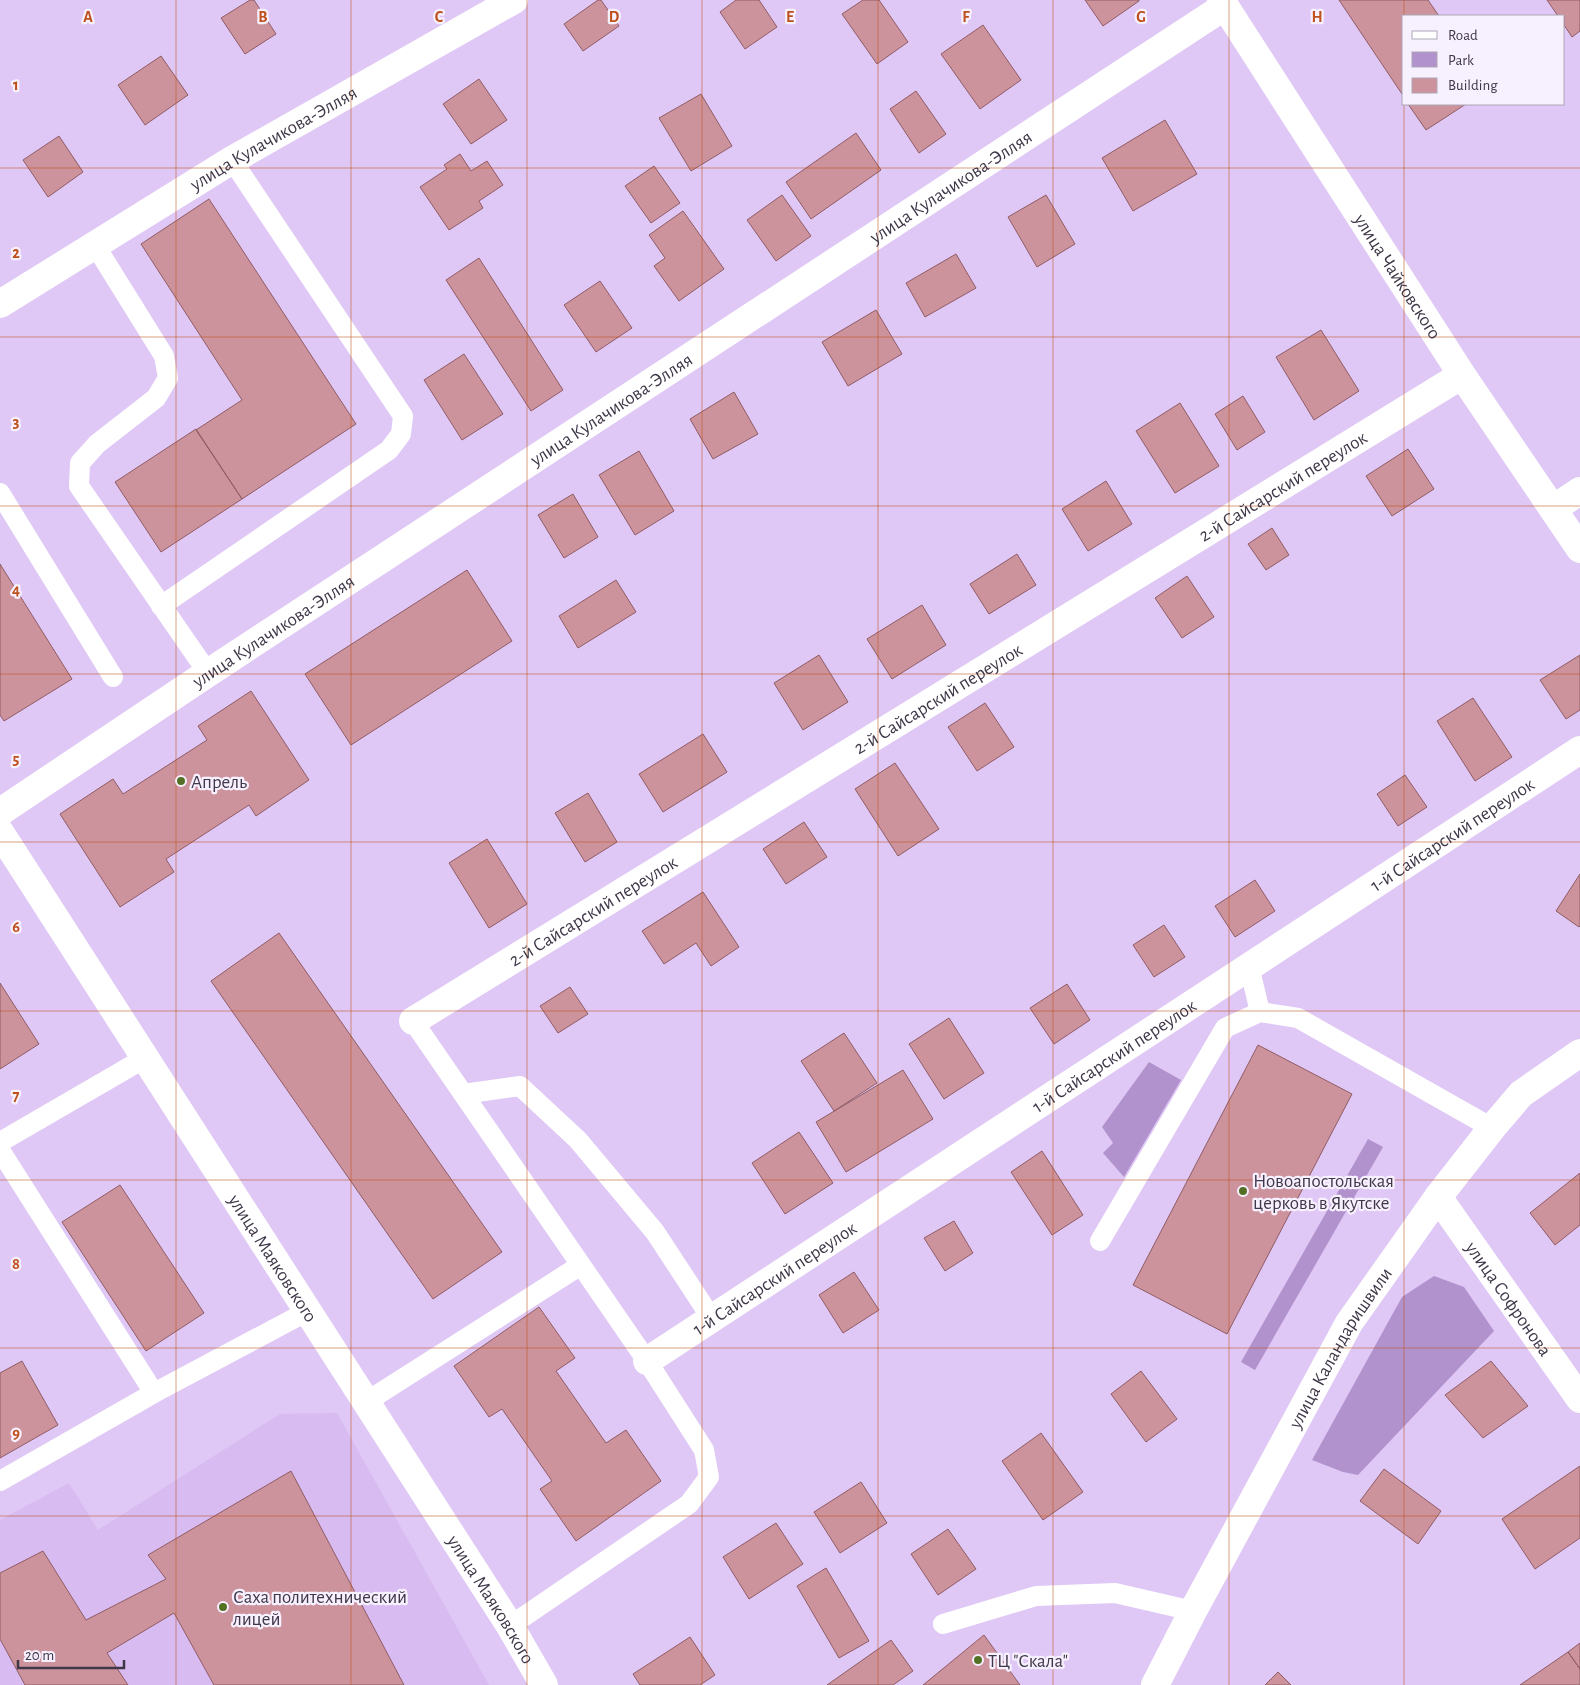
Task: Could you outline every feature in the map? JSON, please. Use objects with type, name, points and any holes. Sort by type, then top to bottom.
[{"type":"street","name":"улица Кулачикова-Элляя","points":[[0,304],[232,160],[514,0]]},
{"type":"street","name":"улица Кулачикова-Элляя","points":[[0,812],[1227,2]]},
{"type":"street","name":"улица Чайковского","points":[[1227,2],[1462,375],[1580,549]]},
{"type":"street","name":"2-й Сайсарский переулок","points":[[413,1021],[1462,375]]},
{"type":"street","points":[[1553,509],[1580,491]]},
{"type":"street","name":"1-й Сайсарский переулок","points":[[647,1361],[1580,750]]},
{"type":"street","name":"улица Маяковского","points":[[0,832],[510,1626],[544,1685]]},
{"type":"street","name":"улица Каландаришвили","points":[[1155,1685],[1349,1323],[1438,1197],[1521,1094],[1580,1053]]},
{"type":"street","name":"улица Софронова","points":[[1438,1197],[1580,1399]]},
{"type":"lane","points":[[161,606],[389,450],[401,434],[403,416],[232,160]]},
{"type":"lane","points":[[95,245],[164,356],[168,378],[156,398],[97,444],[80,463],[79,486],[208,673]]},
{"type":"lane","points":[[0,493],[113,677]]},
{"type":"lane","points":[[1249,966],[1260,1012]]},
{"type":"lane","points":[[1100,1240],[1226,1028],[1260,1012],[1298,1018],[1492,1128]]},
{"type":"lane","points":[[413,1021],[647,1361],[704,1450],[709,1477],[689,1504],[510,1626]]},
{"type":"lane","points":[[0,1142],[145,1058]]},
{"type":"lane","points":[[463,1094],[520,1086],[578,1140],[655,1232],[712,1319]]},
{"type":"lane","points":[[0,1150],[154,1394]]},
{"type":"lane","points":[[366,1402],[581,1265]]},
{"type":"lane","points":[[0,1481],[154,1394],[308,1311]]},
{"type":"lane","points":[[943,1624],[1036,1596],[1115,1593],[1193,1611]]},
{"type":"shaded area","name":"Саха политехнический лицей","points":[[337,1413],[489,1685],[0,1685],[0,1520],[69,1483],[98,1530],[280,1414]]},
{"type":"green space","points":[[1149,1062],[1181,1080],[1124,1177],[1103,1153],[1113,1143],[1102,1127]]},
{"type":"green space","points":[[1368,1139],[1383,1147],[1255,1370],[1241,1362]]},
{"type":"green space","points":[[1434,1276],[1464,1287],[1494,1331],[1358,1475],[1343,1472],[1312,1460],[1402,1297]]},
{"type":"building","points":[[250,0],[254,0],[276,34],[245,54],[221,18]]},
{"type":"building","points":[[598,0],[601,0],[619,26],[583,51],[564,24]]},
{"type":"building","points":[[736,0],[759,0],[777,27],[745,49],[720,12]]},
{"type":"building","points":[[863,0],[879,0],[908,42],[877,64],[842,14]]},
{"type":"building","points":[[1085,0],[1139,0],[1139,1],[1103,26]]},
{"type":"building","points":[[1339,0],[1428,0],[1438,15],[1402,15],[1402,94]]},
{"type":"building","points":[[1547,0],[1580,0],[1580,31],[1572,37],[1565,26],[1565,15],[1557,15]]},
{"type":"building","points":[[983,25],[1021,80],[980,109],[941,54]]},
{"type":"building","points":[[161,56],[188,95],[145,125],[118,85]]},
{"type":"building","points":[[479,79],[507,120],[471,144],[443,104]]},
{"type":"building","points":[[916,91],[946,134],[919,153],[890,109]]},
{"type":"building","points":[[701,94],[732,146],[691,171],[659,118]]},
{"type":"building","points":[[1409,105],[1464,105],[1426,130]]},
{"type":"building","points":[[1165,120],[1197,174],[1133,211],[1102,158]]},
{"type":"building","points":[[856,133],[881,170],[811,219],[786,182]]},
{"type":"building","points":[[59,136],[83,172],[48,197],[23,160]]},
{"type":"building","points":[[460,154],[471,171],[487,161],[503,185],[479,201],[483,208],[449,230],[420,187],[447,169],[444,165]]},
{"type":"building","points":[[654,166],[680,203],[651,223],[625,186]]},
{"type":"building","points":[[782,195],[811,236],[776,261],[747,220]]},
{"type":"building","points":[[1046,195],[1075,244],[1037,267],[1008,217]]},
{"type":"building","points":[[209,199],[356,424],[242,499],[196,430],[242,400],[141,244]]},
{"type":"building","points":[[683,211],[724,269],[679,301],[654,266],[665,258],[649,235]]},
{"type":"building","points":[[956,254],[976,288],[925,317],[906,283]]},
{"type":"building","points":[[479,258],[563,390],[531,411],[446,280]]},
{"type":"building","points":[[600,281],[632,328],[596,352],[564,305]]},
{"type":"building","points":[[876,310],[902,354],[848,386],[822,342]]},
{"type":"building","points":[[1321,330],[1359,391],[1314,420],[1276,357]]},
{"type":"building","points":[[464,354],[503,414],[462,440],[424,380]]},
{"type":"building","points":[[734,392],[758,434],[713,459],[690,419]]},
{"type":"building","points":[[1243,396],[1265,432],[1237,450],[1215,414]]},
{"type":"building","points":[[1180,403],[1219,466],[1175,493],[1136,431]]},
{"type":"building","points":[[196,429],[242,499],[161,552],[115,482]]},
{"type":"building","points":[[1408,449],[1434,489],[1392,516],[1366,476]]},
{"type":"building","points":[[639,451],[674,511],[635,535],[599,475]]},
{"type":"building","points":[[1106,481],[1132,524],[1088,551],[1062,509]]},
{"type":"building","points":[[573,494],[598,537],[564,558],[538,515]]},
{"type":"building","points":[[1272,528],[1289,555],[1266,570],[1248,544]]},
{"type":"building","points":[[1017,554],[1036,585],[989,614],[970,584]]},
{"type":"building","points":[[0,564],[72,679],[4,721],[0,715]]},
{"type":"building","points":[[467,570],[512,641],[351,745],[305,674]]},
{"type":"building","points":[[1187,576],[1214,617],[1182,638],[1155,598]]},
{"type":"building","points":[[616,580],[636,612],[578,648],[559,616]]},
{"type":"building","points":[[922,605],[946,645],[892,679],[867,639]]},
{"type":"building","points":[[819,655],[848,702],[803,730],[774,683]]},
{"type":"building","points":[[1580,655],[1580,710],[1566,719],[1540,680]]},
{"type":"building","points":[[251,691],[309,780],[256,816],[249,805],[166,859],[174,872],[120,907],[60,814],[113,779],[123,794],[207,740],[198,726]]},
{"type":"building","points":[[1473,698],[1512,757],[1475,781],[1437,721]]},
{"type":"building","points":[[985,703],[1014,747],[977,771],[948,727]]},
{"type":"building","points":[[703,734],[727,772],[663,812],[639,774]]},
{"type":"building","points":[[895,763],[939,829],[898,856],[855,789]]},
{"type":"building","points":[[1405,775],[1427,807],[1398,826],[1377,794]]},
{"type":"building","points":[[588,793],[617,842],[585,862],[555,813]]},
{"type":"building","points":[[804,822],[827,857],[786,884],[763,849]]},
{"type":"building","points":[[487,839],[527,904],[489,928],[449,863]]},
{"type":"building","points":[[1580,874],[1580,926],[1579,927],[1556,911]]},
{"type":"building","points":[[1255,880],[1275,911],[1235,937],[1215,906]]},
{"type":"building","points":[[703,892],[739,947],[711,966],[696,943],[664,964],[642,931]]},
{"type":"building","points":[[1164,925],[1185,957],[1154,977],[1133,945]]},
{"type":"building","points":[[279,933],[502,1252],[433,1299],[211,981]]},
{"type":"building","points":[[0,983],[39,1044],[0,1069]]},
{"type":"building","points":[[1067,984],[1090,1020],[1054,1044],[1030,1008]]},
{"type":"building","points":[[570,987],[588,1014],[558,1033],[540,1006]]},
{"type":"building","points":[[949,1018],[984,1073],[944,1099],[909,1044]]},
{"type":"building","points":[[844,1033],[877,1083],[834,1111],[801,1061]]},
{"type":"building","points":[[1258,1045],[1352,1094],[1227,1334],[1133,1285]]},
{"type":"building","points":[[903,1070],[933,1119],[846,1172],[816,1122]]},
{"type":"building","points":[[799,1132],[833,1183],[785,1214],[752,1163]]},
{"type":"building","points":[[1042,1151],[1083,1215],[1052,1235],[1011,1172]]},
{"type":"building","points":[[1580,1173],[1580,1225],[1555,1245],[1530,1213]]},
{"type":"building","points":[[120,1185],[204,1313],[146,1351],[62,1222]]},
{"type":"building","points":[[954,1221],[973,1253],[945,1271],[924,1238]]},
{"type":"building","points":[[854,1272],[879,1310],[843,1333],[819,1295]]},
{"type":"building","points":[[539,1307],[575,1358],[556,1371],[606,1443],[626,1430],[661,1481],[576,1541],[540,1489],[552,1481],[502,1409],[489,1417],[454,1366]]},
{"type":"building","points":[[22,1361],[58,1425],[0,1458],[0,1373]]},
{"type":"building","points":[[1491,1361],[1528,1406],[1483,1438],[1445,1395]]},
{"type":"building","points":[[1141,1371],[1177,1419],[1146,1442],[1111,1394]]},
{"type":"building","points":[[1041,1433],[1083,1492],[1043,1520],[1002,1461]]},
{"type":"building","points":[[1580,1466],[1580,1538],[1535,1569],[1502,1519]]},
{"type":"building","points":[[1384,1469],[1441,1511],[1418,1544],[1360,1501]]},
{"type":"building","points":[[291,1471],[404,1685],[214,1685],[174,1613],[107,1653],[128,1685],[25,1685],[0,1639],[0,1573],[43,1551],[86,1620],[166,1579],[148,1555]]},
{"type":"building","points":[[861,1482],[887,1523],[840,1553],[814,1512]]},
{"type":"building","points":[[776,1523],[803,1564],[749,1599],[723,1557]]},
{"type":"building","points":[[948,1529],[976,1569],[938,1595],[911,1554]]},
{"type":"building","points":[[826,1568],[869,1641],[839,1658],[797,1586]]},
{"type":"building","name":"ТЦ \"Скала\"","points":[[984,1635],[1020,1685],[923,1685]]},
{"type":"building","points":[[690,1637],[715,1675],[700,1685],[640,1685],[633,1674]]},
{"type":"building","points":[[891,1640],[913,1671],[893,1685],[827,1685]]},
{"type":"building","points":[[1580,1643],[1580,1669],[1568,1652]]},
{"type":"building","points":[[1568,1652],[1580,1669],[1580,1685],[1520,1685]]},
{"type":"building","points":[[1278,1672],[1291,1685],[1265,1685]]},
{"type":"place","name":"Апрель","points":[[181,781]]},
{"type":"place","name":"Новоапостольская церковь в Якутске","points":[[1243,1191]]},
{"type":"place","name":"Саха политехнический лицей","points":[[223,1607]]},
{"type":"place","name":"ТЦ \"Скала\"","points":[[978,1660]]}]
